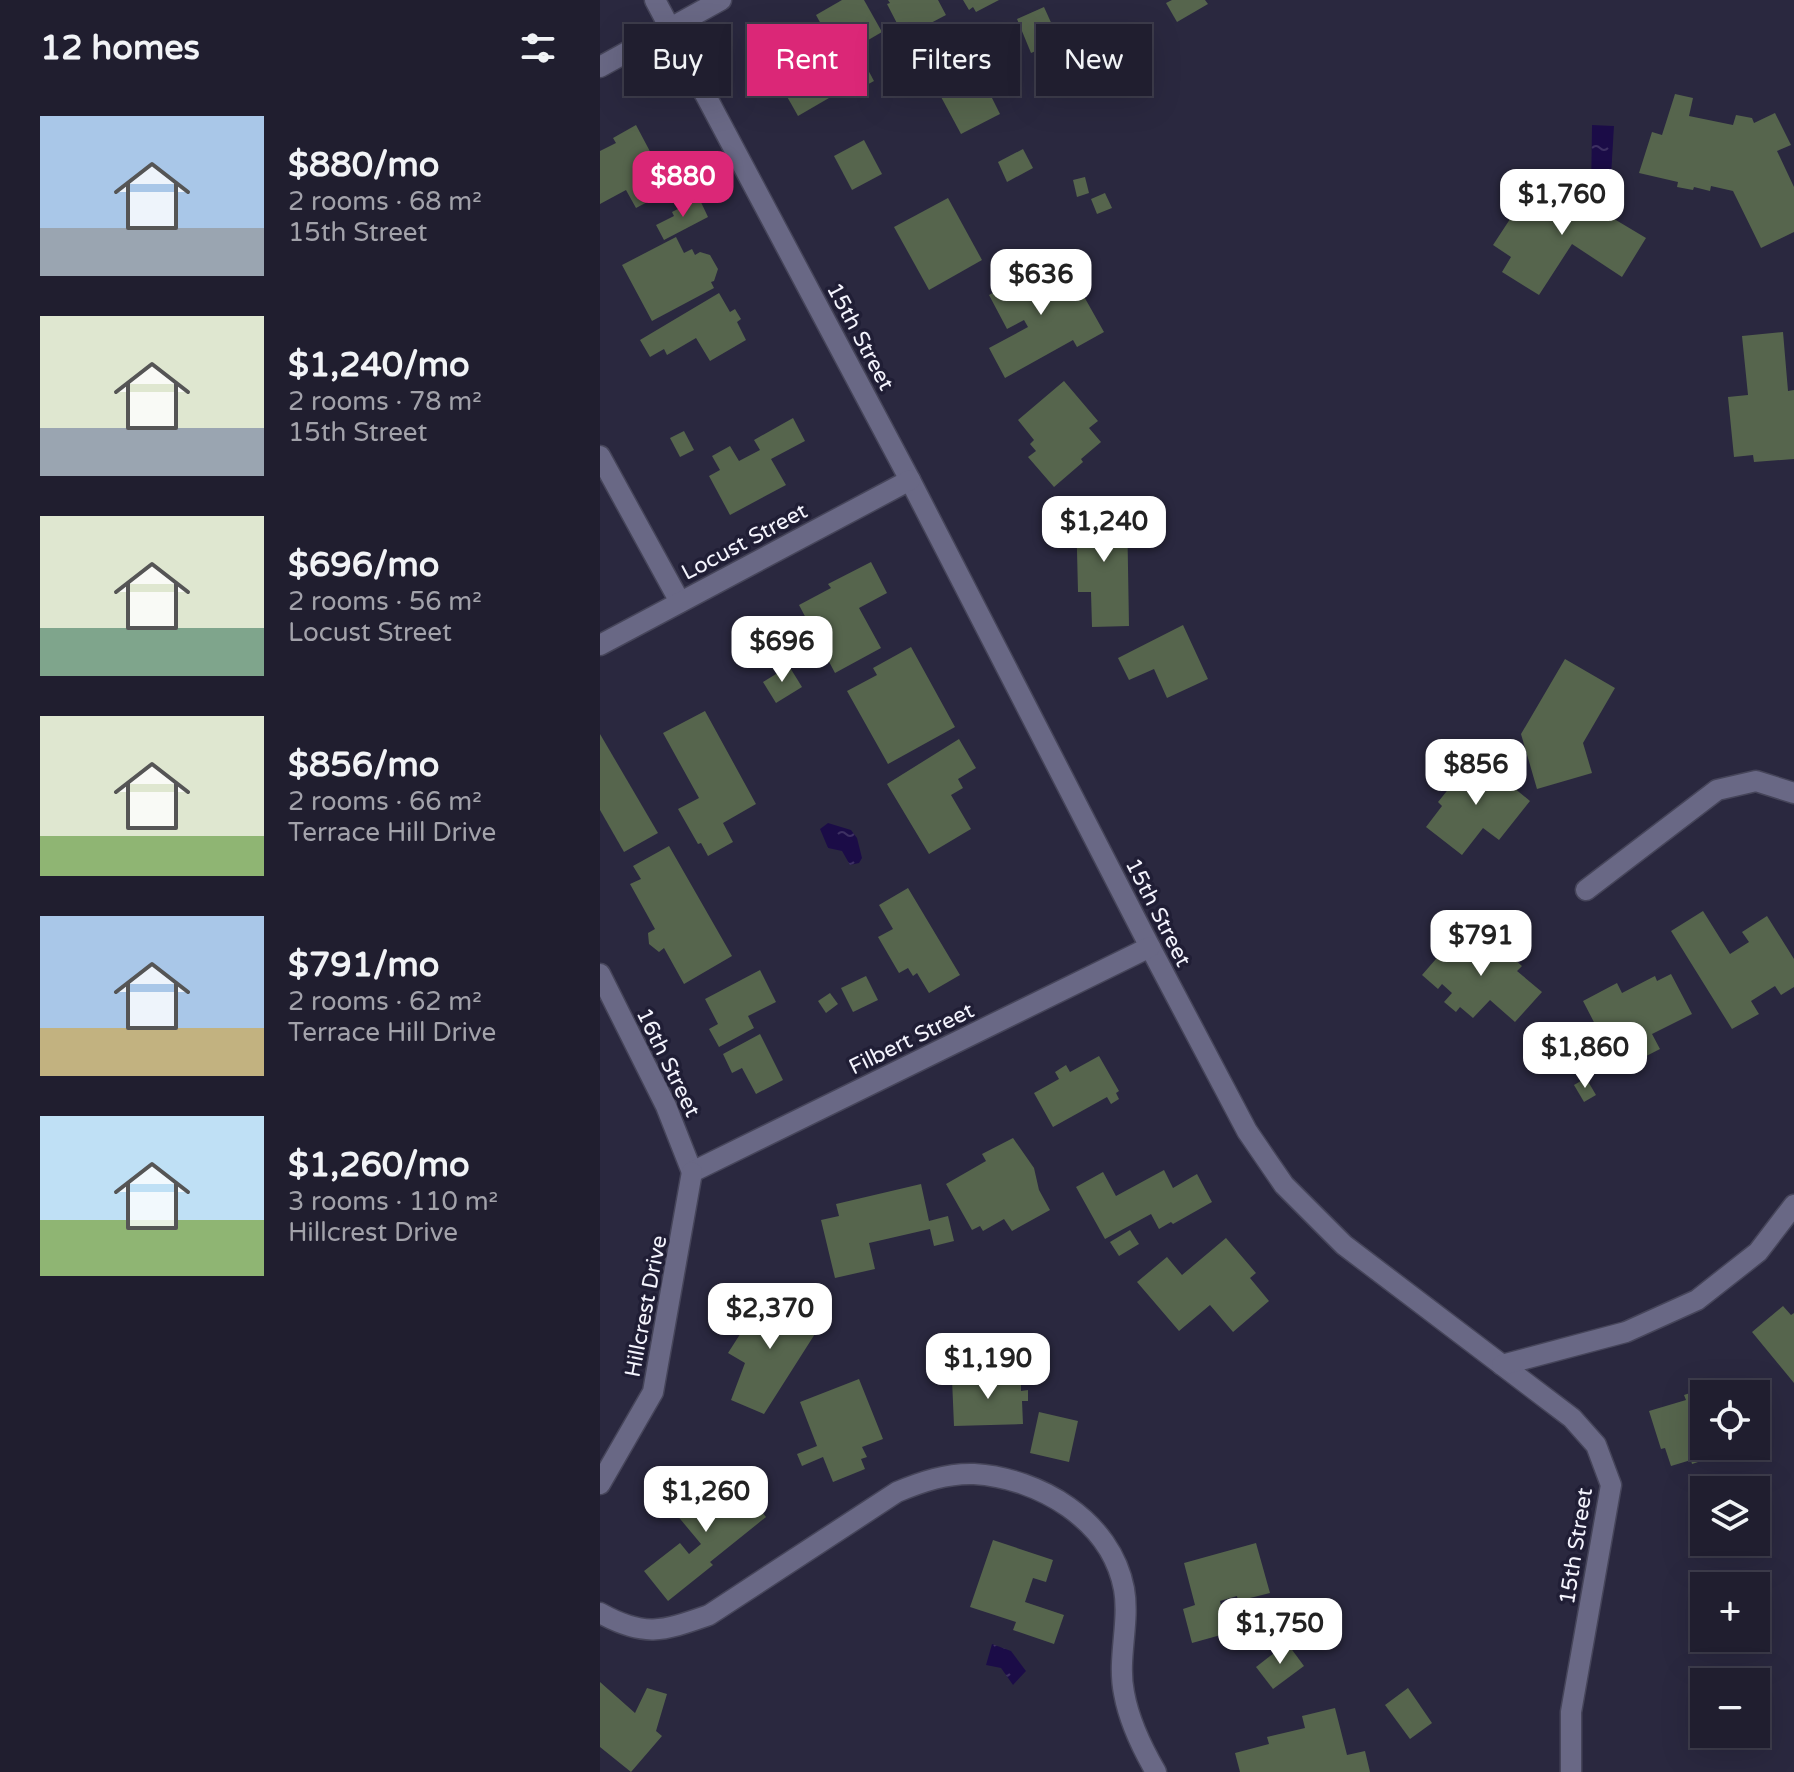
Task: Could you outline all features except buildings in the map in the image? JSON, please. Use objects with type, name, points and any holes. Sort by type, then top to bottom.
[{"type":"street","name":"15th Street","points":[[655,0],[668,24]]},
{"type":"street","points":[[677,24],[721,0]]},
{"type":"street","points":[[600,67],[624,54]]},
{"type":"street","name":"15th Street","points":[[706,96],[910,480],[1247,1131],[1284,1185],[1344,1245],[1572,1418],[1596,1445],[1611,1485],[1571,1712],[1571,1772]]},
{"type":"street","points":[[600,456],[680,602]]},
{"type":"street","name":"Locust Street","points":[[600,645],[910,480]]},
{"type":"street","points":[[1586,890],[1717,790],[1756,781],[1794,793]]},
{"type":"street","name":"Filbert Street","points":[[692,1172],[1150,947]]},
{"type":"street","name":"16th Street","points":[[600,974],[666,1106],[692,1172]]},
{"type":"street","name":"Hillcrest Drive","points":[[600,1484],[653,1392],[692,1172]]},
{"type":"street","points":[[1502,1365],[1626,1332],[1697,1300],[1758,1252],[1794,1205]]},
{"type":"street","points":[[600,1613],[625,1627],[653,1631],[680,1625],[709,1615],[897,1492],[928,1480],[971,1474],[1014,1479],[1056,1499],[1090,1524],[1110,1551],[1124,1589],[1123,1692],[1141,1745],[1156,1772]]},
{"type":"water","points":[[1592,125],[1614,126],[1610,193],[1591,193]]},
{"type":"water","points":[[828,823],[851,830],[857,838],[862,858],[859,863],[850,865],[842,851],[828,848],[820,829]]},
{"type":"water","points":[[992,1644],[1011,1651],[1026,1671],[1013,1685],[1001,1668],[986,1665]]}]
